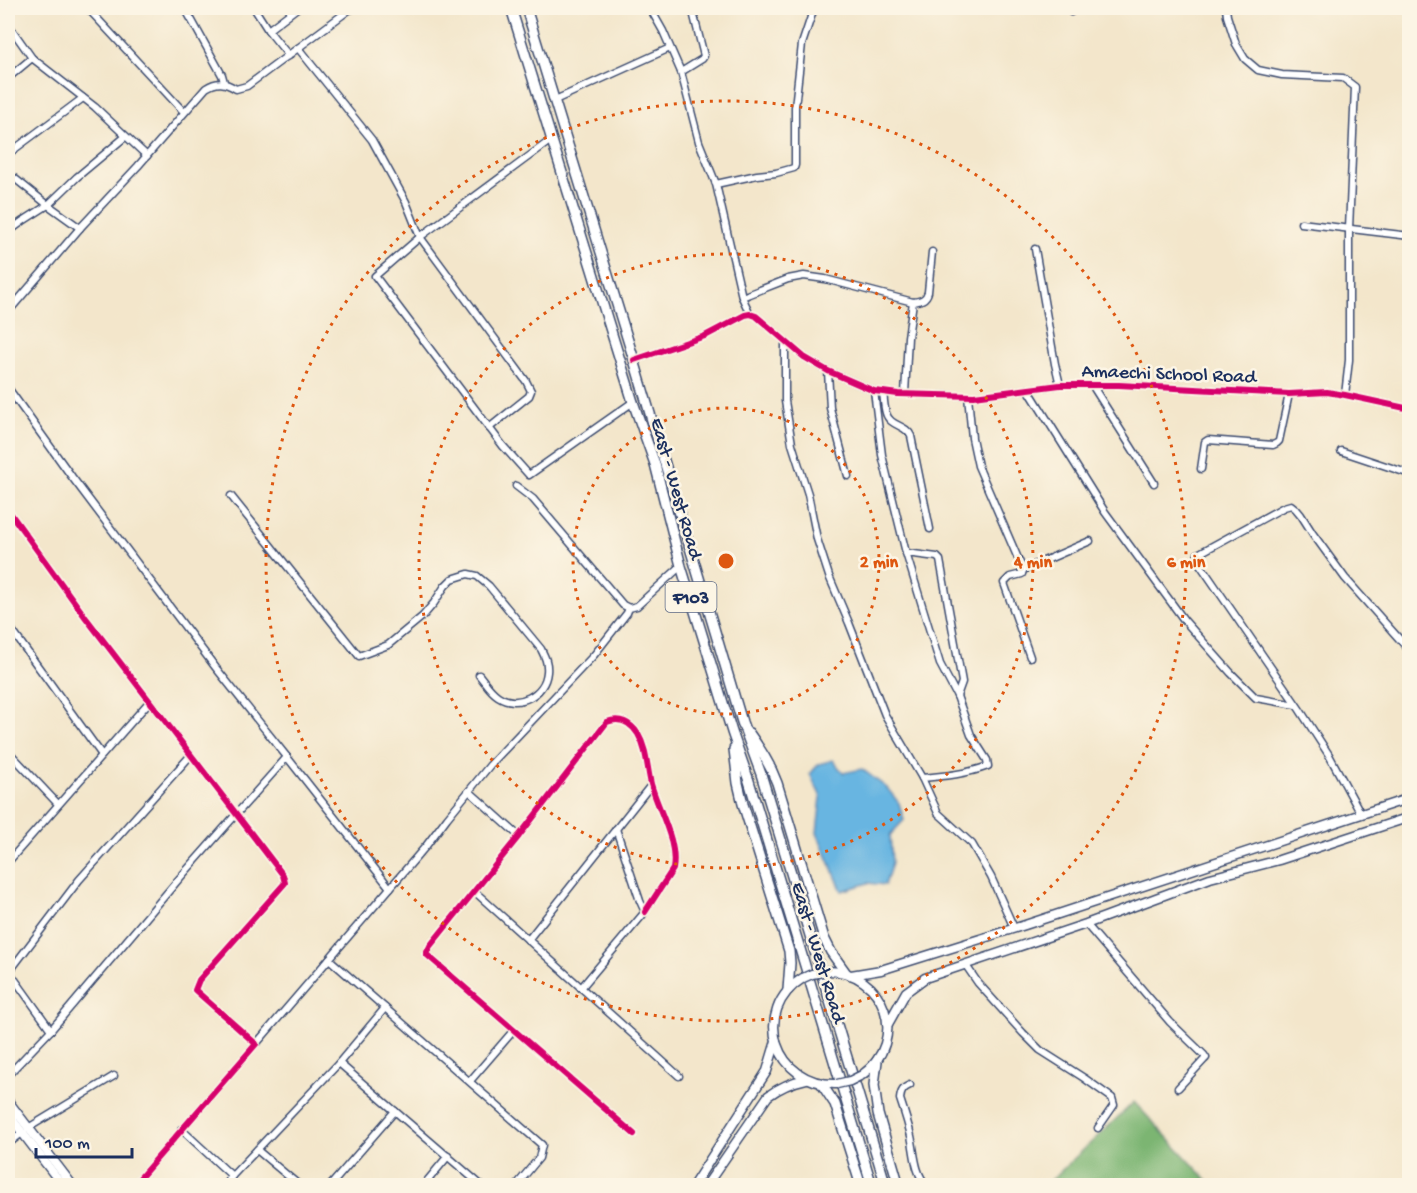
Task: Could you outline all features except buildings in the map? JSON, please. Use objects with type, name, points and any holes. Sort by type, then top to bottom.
[{"type":"main road","name":"East - West Road","points":[[511,8],[633,402],[656,464],[681,566],[732,732],[750,781],[872,1185]]},
{"type":"main road","name":"East - West Road","points":[[526,8],[742,722],[761,774],[886,1185]]},
{"type":"main road","points":[[742,722],[765,756],[777,783],[824,938],[831,952],[849,974],[864,982],[875,992],[885,1009],[888,1024],[886,1043],[877,1061],[874,1085],[878,1114],[899,1185]]},
{"type":"main road","points":[[732,732],[743,804],[789,951],[788,990]]},
{"type":"main road","points":[[877,1061],[862,1075],[837,1084],[806,1079],[794,1071],[779,1051],[774,1032],[775,1017],[788,990],[803,978],[817,973],[827,971],[849,974],[891,967],[1410,798]]},
{"type":"main road","points":[[888,1024],[900,1001],[925,978],[1086,924],[1210,878],[1279,860],[1410,817]]},
{"type":"main road","points":[[693,1185],[767,1071],[776,1041]]},
{"type":"main road","points":[[706,1185],[768,1096],[777,1089],[806,1079]]},
{"type":"main road","points":[[820,1083],[835,1104],[861,1185]]},
{"type":"main road","points":[[8,1101],[63,1185]]},
{"type":"main road","points":[[8,1114],[73,1185]]},
{"type":"street","points":[[88,8],[184,112]]},
{"type":"street","points":[[185,8],[225,82],[236,89],[247,86],[350,8]]},
{"type":"street","points":[[254,8],[289,56]]},
{"type":"street","points":[[268,30],[297,8]]},
{"type":"street","points":[[634,360],[705,336],[750,314],[742,297],[716,184],[699,142],[681,72],[650,8]]},
{"type":"street","points":[[681,72],[704,56],[692,8]]},
{"type":"street","points":[[716,184],[794,168],[795,107],[802,44],[814,8]]},
{"type":"street","points":[[1226,8],[1236,44],[1245,59],[1258,70],[1282,75],[1343,78],[1355,87],[1349,229],[1349,360],[1346,395]]},
{"type":"street","points":[[8,24],[32,58],[95,107],[147,156]]},
{"type":"street","points":[[298,48],[372,140],[406,202],[420,237],[519,371],[531,391],[529,396],[489,428]]},
{"type":"street","points":[[555,100],[670,48]]},
{"type":"street","points":[[8,78],[32,58]]},
{"type":"street","points":[[8,312],[206,88],[225,82]]},
{"type":"street","points":[[8,154],[83,98]]},
{"type":"street","points":[[8,232],[48,205],[125,137]]},
{"type":"street","points":[[551,140],[420,237],[375,276],[489,428],[529,475],[633,402]]},
{"type":"street","points":[[8,173],[80,228]]},
{"type":"street","points":[[1301,223],[1410,236]]},
{"type":"street","points":[[1035,249],[1060,385]]},
{"type":"street","points":[[742,297],[788,279],[804,276],[825,279],[913,302],[921,301],[927,296],[932,252]]},
{"type":"street","points":[[905,394],[908,337],[913,302]]},
{"type":"street","name":"Amaechi School Road","points":[[750,314],[756,316],[804,357],[828,371],[883,392],[968,396],[1060,385],[1092,385],[1288,394],[1327,392],[1410,409]]},
{"type":"street","points":[[785,341],[785,401],[788,423],[792,444],[808,494],[817,539],[829,576],[885,715],[922,778],[938,813],[972,844],[992,877],[1014,928]]},
{"type":"street","points":[[828,371],[830,408],[848,476]]},
{"type":"street","points":[[1092,385],[1154,483]]},
{"type":"street","points":[[8,388],[216,669],[390,888]]},
{"type":"street","points":[[1029,389],[1105,512],[1184,620],[1256,698],[1296,705]]},
{"type":"street","points":[[874,390],[882,455],[906,553],[940,664],[957,696],[971,735],[987,760],[988,766],[957,774],[922,778]]},
{"type":"street","points":[[883,392],[889,419],[893,424],[907,429],[911,436],[930,529]]},
{"type":"street","points":[[1201,469],[1205,442],[1208,440],[1273,445],[1280,441],[1288,394]]},
{"type":"street","points":[[968,396],[972,438],[978,466],[1023,570]]},
{"type":"street","points":[[1341,451],[1410,474]]},
{"type":"street","points":[[516,486],[533,499],[623,605],[629,608],[637,606],[681,566]]},
{"type":"street","points":[[231,496],[359,656],[388,645],[413,626],[452,579],[468,574],[483,580],[541,650],[548,670],[539,691],[520,701],[499,696],[479,675]]},
{"type":"street","points":[[1361,814],[1329,755],[1197,560],[1198,554],[1291,505],[1344,578],[1410,651]]},
{"type":"street","points":[[8,510],[149,702],[283,874],[285,883],[199,980],[195,990],[256,1044]]},
{"type":"street","points":[[1030,657],[1004,583],[1022,574],[1023,570],[1090,542]]},
{"type":"street","points":[[906,553],[937,557],[942,564],[962,682],[957,696]]},
{"type":"street","points":[[133,1185],[390,888],[490,765],[594,655],[629,608]]},
{"type":"street","points":[[8,626],[102,755]]},
{"type":"street","points":[[8,862],[149,702]]},
{"type":"street","points":[[581,988],[645,912],[673,869],[674,862],[670,835],[651,785],[642,743],[637,733],[626,721],[615,719],[607,722],[426,954],[634,1134]]},
{"type":"street","points":[[8,751],[58,804]]},
{"type":"street","points":[[51,1030],[8,971],[79,880],[191,755]]},
{"type":"street","points":[[8,1075],[51,1030],[178,880],[287,757]]},
{"type":"street","points":[[528,940],[651,785]]},
{"type":"street","points":[[469,791],[519,836]]},
{"type":"street","points":[[616,829],[645,912]]},
{"type":"street","points":[[474,891],[679,1076]]},
{"type":"street","points":[[1086,924],[1170,1022],[1206,1058],[1178,1088]]},
{"type":"street","points":[[329,959],[542,1145],[539,1158],[516,1185]]},
{"type":"street","points":[[965,964],[978,983],[1040,1050],[1112,1098],[1114,1105],[1098,1128]]},
{"type":"street","points":[[225,1185],[339,1063],[386,1008]]},
{"type":"street","points":[[470,1081],[513,1030]]},
{"type":"street","points":[[339,1063],[482,1185]]},
{"type":"street","points":[[8,1144],[25,1130],[114,1076]]},
{"type":"street","points":[[910,1084],[903,1089],[900,1099],[911,1136],[914,1159],[919,1174],[927,1185]]},
{"type":"street","points":[[330,1185],[395,1111]]},
{"type":"street","points":[[181,1129],[232,1176]]},
{"type":"street","points":[[256,1150],[300,1185]]},
{"type":"street","points":[[423,1185],[448,1156]]},
{"type":"green space","points":[[1134,1102],[1212,1185],[1046,1185]]},
{"type":"water","points":[[833,760],[843,773],[862,769],[887,788],[899,803],[904,820],[890,835],[892,863],[885,885],[868,883],[842,891],[817,833],[821,797],[810,774],[819,764]]},
{"type":"cycle path","points":[[634,360],[705,336],[750,314],[756,316],[804,357],[828,371],[874,391],[974,396],[1060,385],[1119,385],[1289,394],[1327,392],[1410,409]]},
{"type":"cycle path","points":[[8,510],[86,618],[283,875],[285,883],[199,980],[195,990],[256,1044],[133,1186]]},
{"type":"cycle path","points":[[634,1134],[426,954],[607,722],[612,721],[629,724],[641,740],[651,784],[673,848],[673,869],[645,912]]}]
